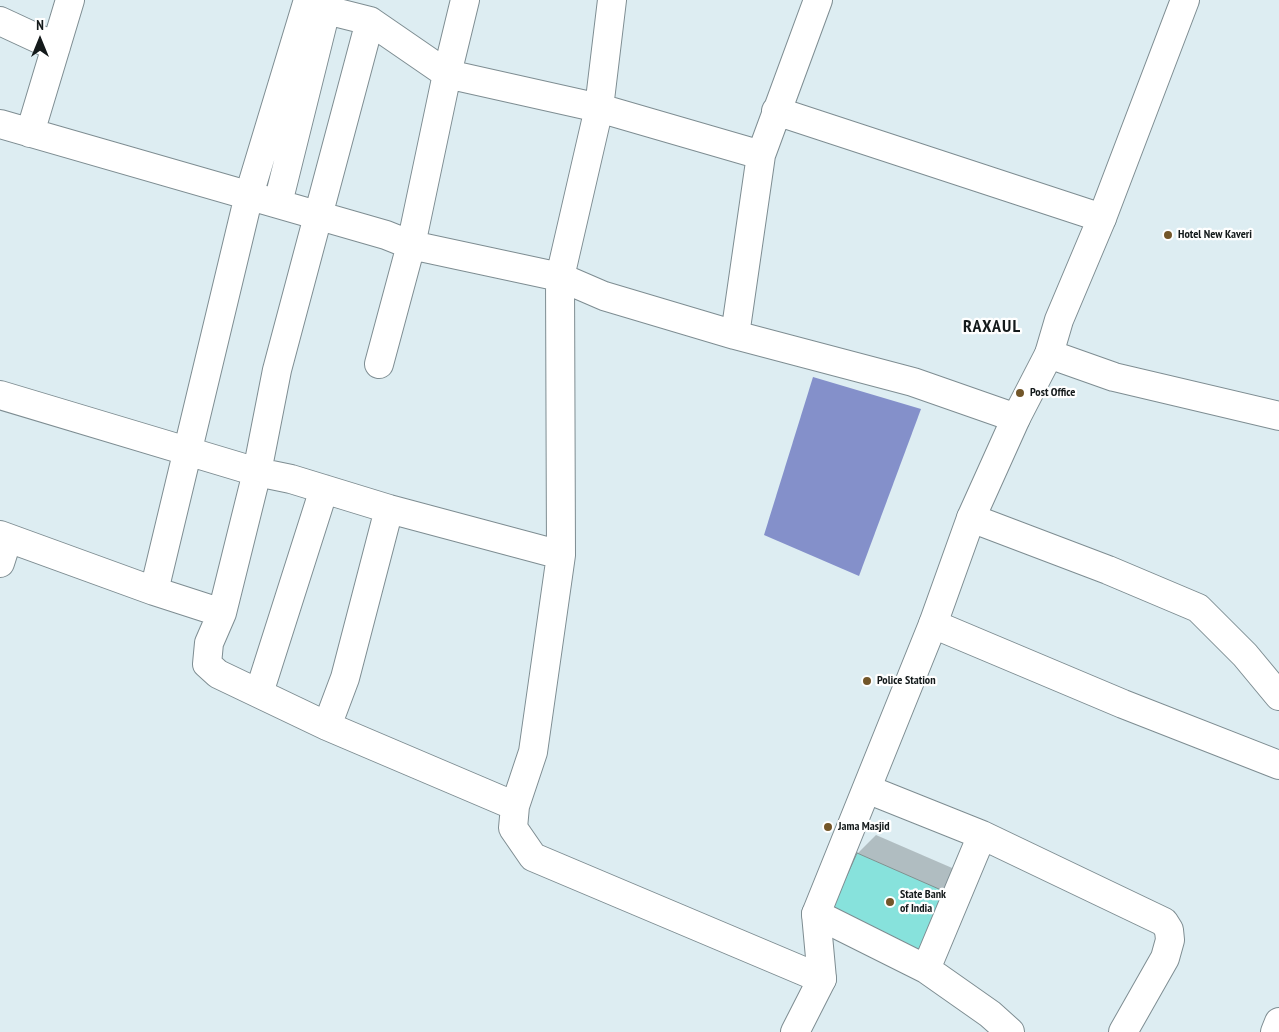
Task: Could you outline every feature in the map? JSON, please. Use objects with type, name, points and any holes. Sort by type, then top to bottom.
[{"type":"street","points":[[30,133],[70,0]]},
{"type":"street","points":[[379,364],[411,244],[447,74],[465,0]]},
{"type":"street","points":[[612,0],[599,108],[560,277],[561,555],[533,752],[515,806],[513,828],[533,856],[822,980]]},
{"type":"street","points":[[735,335],[761,155],[818,0]]},
{"type":"street","points":[[795,1032],[822,980],[816,914],[933,624],[971,518],[1016,418],[1049,354],[1059,320],[1102,218],[1185,0]]},
{"type":"street","points":[[314,4],[370,21],[447,74],[599,108],[761,155]]},
{"type":"street","points":[[154,591],[249,195],[314,4]]},
{"type":"street","points":[[278,203],[314,4]]},
{"type":"street","points":[[0,21],[56,47]]},
{"type":"street","points":[[370,21],[277,370],[257,472],[222,613],[209,643],[207,664],[218,674],[327,726],[515,806]]},
{"type":"street","points":[[776,111],[1102,218]]},
{"type":"street","points":[[0,124],[278,203],[411,244],[560,277],[604,296],[735,335],[913,382],[1016,418]]},
{"type":"street","points":[[1049,354],[1114,377],[1279,416]]},
{"type":"street","points":[[0,395],[257,472],[291,479],[389,509],[561,555]]},
{"type":"street","points":[[259,693],[324,489]]},
{"type":"street","points":[[327,726],[346,678],[389,509]]},
{"type":"street","points":[[971,518],[1108,570],[1198,608],[1245,655],[1279,696]]},
{"type":"street","points":[[3,545],[222,613]]},
{"type":"street","points":[[933,624],[1123,704],[1279,765]]},
{"type":"street","points":[[867,789],[982,835],[1164,922],[1169,930],[1170,940],[1165,958],[1122,1032]]},
{"type":"street","points":[[926,969],[982,835]]},
{"type":"street","points":[[816,914],[926,969],[990,1014],[1010,1032]]},
{"type":"street","points":[[1275,1032],[1279,1022]]},
{"type":"water","points":[[813,377],[921,409],[859,576],[764,535]]},
{"type":"building","name":"State Bank of India","points":[[857,853],[948,893],[922,951],[831,911]]},
{"type":"place","name":"Hotel New Kaveri","points":[[1168,235]]},
{"type":"place","name":"Post Office","points":[[1020,393]]},
{"type":"place","name":"Police Station","points":[[867,681]]},
{"type":"place","name":"Jama Masjid","points":[[828,827]]},
{"type":"place","name":"State Bank of India","points":[[890,902]]},
{"type":"district","name":"RAXAUL","points":[[992,327]]}]
